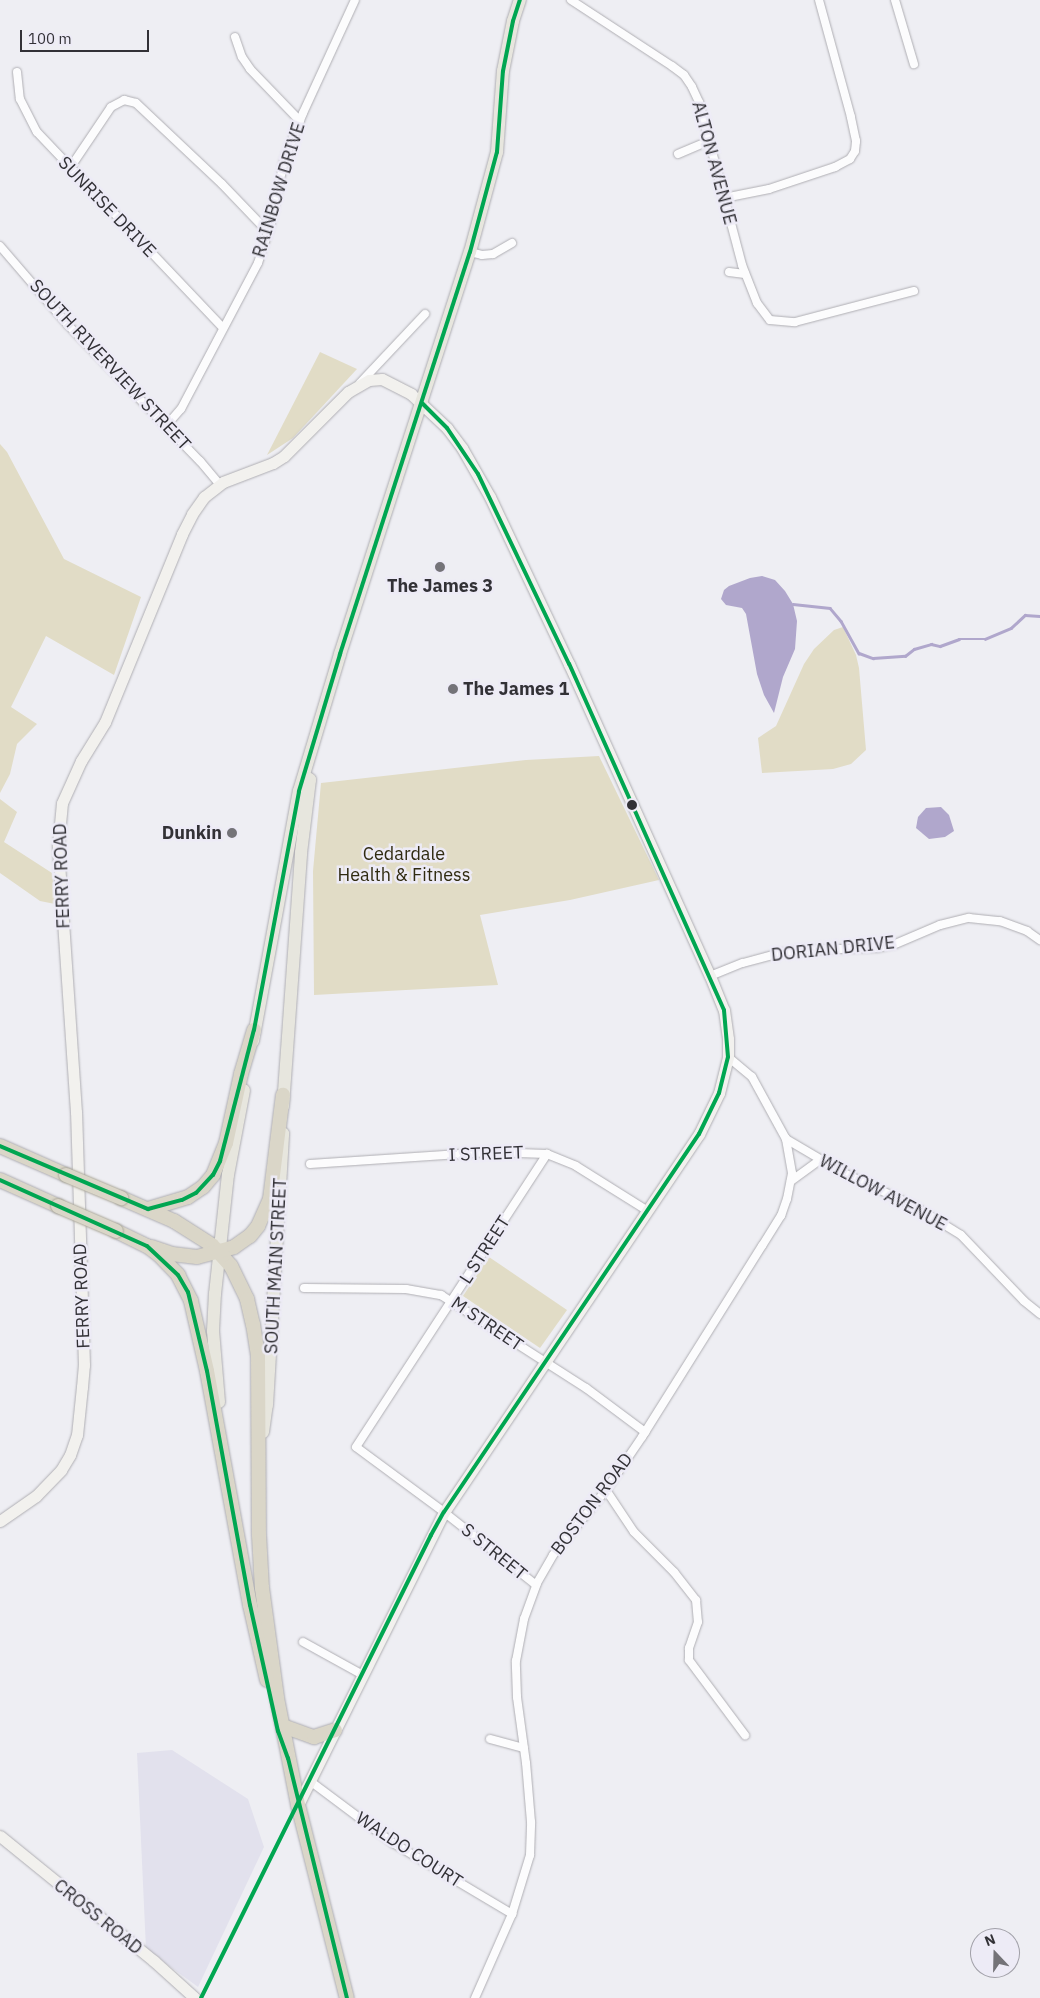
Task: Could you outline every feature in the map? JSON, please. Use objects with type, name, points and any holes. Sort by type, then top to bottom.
[{"type":"highway","points":[[148,1209],[188,1198],[213,1175],[226,1143],[241,1074],[254,1030]]},
{"type":"highway","points":[[0,1180],[147,1246],[186,1257],[204,1256],[220,1252],[234,1247],[250,1236],[266,1209],[270,1199],[283,1095]]},
{"type":"highway","points":[[0,1146],[148,1209],[191,1231],[220,1252],[236,1276],[247,1299],[253,1324],[258,1356],[259,1465]]},
{"type":"highway","points":[[147,1246],[178,1275],[191,1301],[219,1436]]},
{"type":"highway","name":"SOUTH MAIN STREET","points":[[219,1436],[250,1605],[278,1731],[288,1758]]},
{"type":"highway","name":"SOUTH MAIN STREET","points":[[259,1465],[259,1535],[262,1588],[277,1698],[298,1805],[347,1998]]},
{"type":"highway","points":[[283,1726],[314,1737],[335,1730]]},
{"type":"main road","name":"SOUTH MAIN STREET","points":[[219,1436],[221,1417],[213,1331],[228,1175],[295,808],[340,654],[470,252],[497,152],[503,71],[512,21],[520,0]]},
{"type":"main road","name":"SOUTH MAIN STREET","points":[[259,1465],[267,1405],[283,1152],[283,1095],[288,1052],[301,853],[310,780],[305,774]]},
{"type":"street","name":"RAINBOW DRIVE","points":[[166,426],[181,409],[258,263],[268,232],[284,161],[300,121],[355,0]]},
{"type":"street","name":"ALTON AVENUE","points":[[571,0],[684,75],[698,102],[745,274],[757,303],[770,320],[795,322],[914,291]]},
{"type":"street","points":[[724,198],[762,191],[838,166],[852,156],[856,148],[856,137],[820,0]]},
{"type":"street","points":[[895,0],[914,64]]},
{"type":"street","points":[[235,37],[242,57],[250,70],[300,121]]},
{"type":"street","name":"SUNRISE DRIVE","points":[[17,72],[20,99],[27,116],[37,132],[223,328]]},
{"type":"street","points":[[70,168],[111,107],[124,100],[136,103],[222,184],[268,232]]},
{"type":"street","points":[[678,154],[708,142]]},
{"type":"street","points":[[470,252],[482,255],[493,254],[512,243]]},
{"type":"street","name":"SOUTH RIVERVIEW STREET","points":[[0,246],[68,325],[221,483]]},
{"type":"street","points":[[729,272],[745,274]]},
{"type":"street","points":[[359,384],[425,314]]},
{"type":"street","name":"FERRY ROAD","points":[[0,1521],[36,1496],[61,1470],[70,1455],[77,1436],[84,1365],[76,1112],[58,845],[62,803],[81,761],[105,722],[149,610],[192,514],[204,497],[221,483],[273,463],[284,456],[338,402],[359,384],[374,378],[382,379],[412,394],[422,403]]},
{"type":"street","points":[[298,1805],[444,1512],[694,1142],[714,1107],[728,1057],[728,1038],[724,1010],[569,664],[490,497],[462,448],[447,428],[422,403]]},
{"type":"street","name":"DORIAN DRIVE","points":[[710,976],[743,963],[781,953],[876,948],[893,944],[940,925],[969,918],[1000,921],[1027,931],[1040,940]]},
{"type":"street","name":"BOSTON ROAD","points":[[475,1998],[512,1914],[526,1871],[531,1846],[524,1748],[516,1698],[516,1661],[524,1619],[536,1585],[553,1555],[606,1490],[645,1432],[780,1216],[791,1181],[792,1173],[786,1139],[752,1077],[728,1057]]},
{"type":"street","name":"WILLOW AVENUE","points":[[786,1139],[820,1160],[894,1195],[936,1218],[961,1235],[1024,1301],[1040,1314]]},
{"type":"street","name":"I STREET","points":[[310,1164],[490,1152],[547,1154],[576,1166],[648,1211]]},
{"type":"street","name":"L STREET","points":[[356,1447],[547,1154]]},
{"type":"street","points":[[791,1181],[820,1160]]},
{"type":"street","name":"M STREET","points":[[304,1288],[406,1289],[441,1295],[452,1300],[544,1363],[613,1407],[645,1432]]},
{"type":"street","name":"S STREET","points":[[356,1447],[444,1512],[536,1585]]},
{"type":"street","points":[[606,1490],[634,1532],[674,1572],[696,1600],[698,1622],[689,1648],[689,1660],[745,1735]]},
{"type":"street","points":[[303,1642],[363,1675]]},
{"type":"street","points":[[490,1739],[524,1748]]},
{"type":"street","name":"WALDO COURT","points":[[310,1781],[399,1847],[512,1914]]},
{"type":"street","name":"CROSS ROAD","points":[[0,1836],[148,1957],[195,1998]]},
{"type":"shaded area","points":[[762,576],[775,580],[785,591],[793,604],[797,621],[795,649],[783,677],[774,713],[764,695],[757,674],[746,614],[742,608],[726,605],[721,599],[724,590],[729,586],[750,578]]},
{"type":"shaded area","points":[[941,807],[949,815],[954,831],[945,837],[929,839],[916,828],[918,817],[926,808]]},
{"type":"shaded area","points":[[172,1750],[248,1799],[264,1847],[198,1987],[146,1949],[137,1753]]},
{"type":"green space","points":[[320,352],[357,369],[293,438],[267,455]]},
{"type":"green space","points":[[0,444],[7,452],[64,559],[141,597],[114,675],[46,636],[11,707],[37,724],[17,744],[10,774],[0,793]]},
{"type":"green space","points":[[843,627],[856,655],[859,668],[866,750],[851,764],[833,769],[762,773],[758,738],[776,726],[804,664],[814,649],[834,630]]},
{"type":"green space","name":"Cedardale Health & Fitness","points":[[599,756],[659,880],[570,900],[480,915],[498,985],[314,995],[313,871],[321,783],[526,760]]},
{"type":"green space","points":[[0,799],[17,812],[4,842],[52,873],[55,904],[40,901],[0,873]]},
{"type":"green space","points":[[489,1257],[567,1310],[540,1348],[463,1296]]},
{"type":"waterway","points":[[793,604],[830,608],[841,621],[859,653],[873,658],[905,656],[914,649],[931,644],[940,646],[959,639],[985,639],[1011,628],[1025,615],[1040,616]]},
{"type":"transit line","points":[[0,1146],[148,1209],[182,1200],[196,1193],[213,1175],[220,1161],[254,1030],[299,791],[340,654],[470,252],[497,152],[503,71],[513,21],[520,0]]},
{"type":"transit line","points":[[201,1998],[431,1535],[444,1512],[699,1134],[719,1093],[728,1057],[724,1010],[569,664],[478,474],[447,428],[422,403]]},
{"type":"transit line","points":[[0,1180],[147,1246],[178,1275],[188,1292],[207,1371],[250,1605],[278,1731],[288,1758],[347,1998]]},
{"type":"place","name":"The James 3","points":[[440,567]]},
{"type":"place","name":"The James 1","points":[[453,689]]},
{"type":"place","name":"Dunkin","points":[[232,833]]}]
